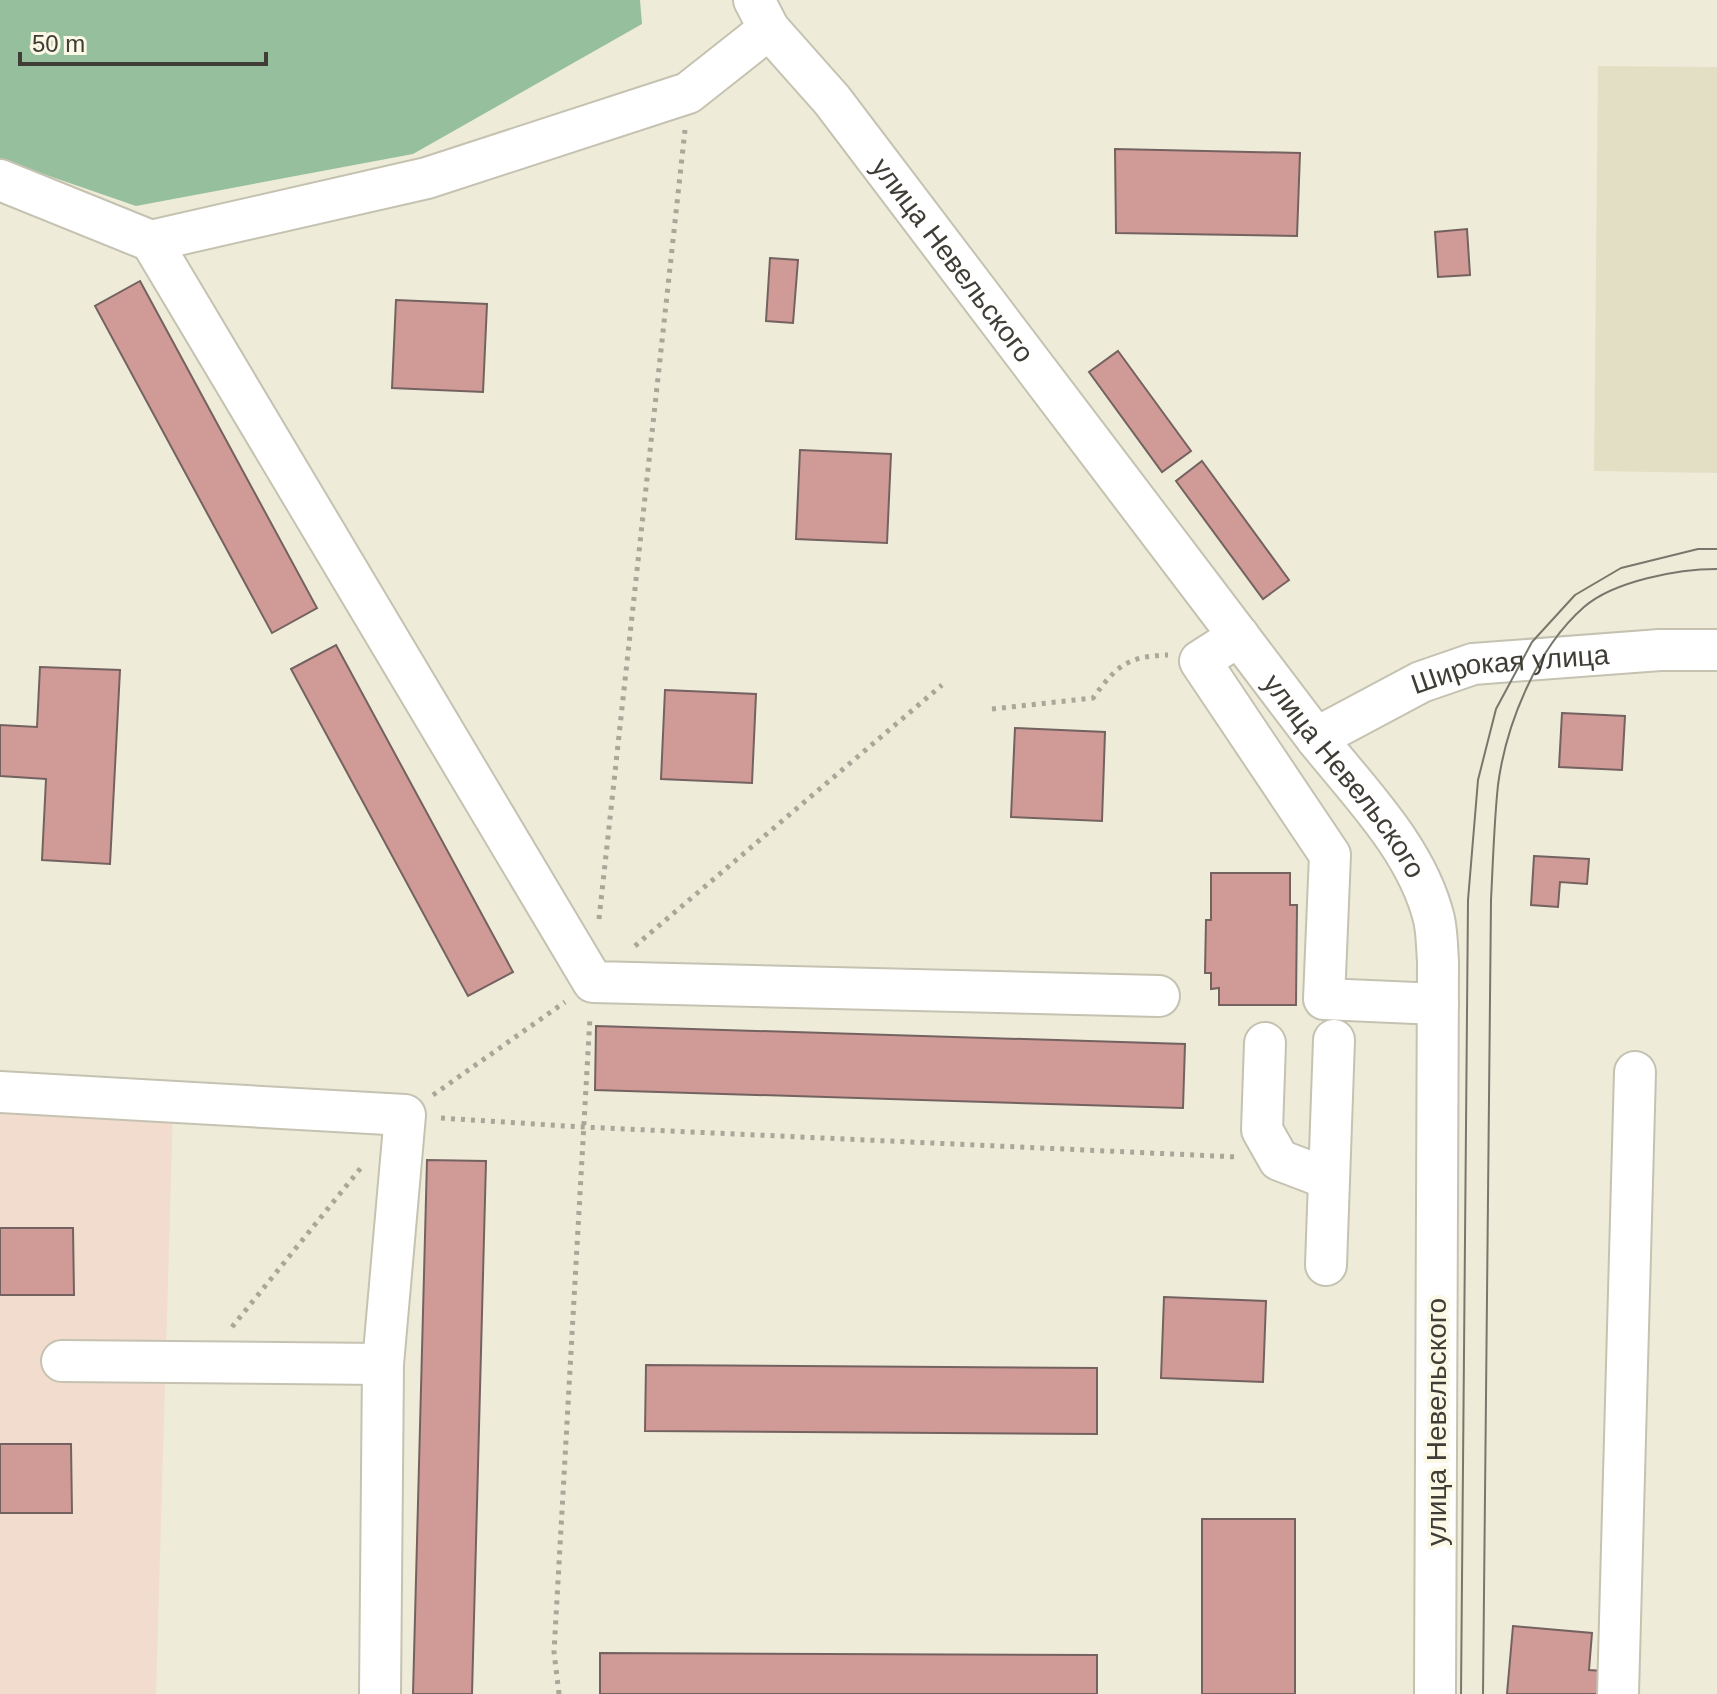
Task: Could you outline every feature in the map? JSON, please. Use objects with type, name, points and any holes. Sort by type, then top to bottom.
[{"type":"street","points":[[0,180],[151,241],[427,178],[688,93],[762,14]]},
{"type":"street","name":"улица Невельского","points":[[762,14],[832,100],[1390,832],[1419,878],[1434,919],[1438,962],[1435,1694]]},
{"type":"street","points":[[151,241],[593,982],[1159,996]]},
{"type":"street","points":[[1239,636],[1200,661],[1330,855],[1324,999],[1438,1004]]},
{"type":"street","name":"Широкая улица","points":[[1316,738],[1421,682],[1473,664],[1645,651],[1717,650]]},
{"type":"street","points":[[1326,1265],[1334,1040]]},
{"type":"street","points":[[1265,1043],[1262,1130],[1279,1160],[1329,1179]]},
{"type":"street","points":[[1618,1694],[1635,1072]]},
{"type":"street","points":[[0,1092],[405,1115],[383,1364],[380,1694]]},
{"type":"street","points":[[62,1361],[383,1364]]},
{"type":"path","points":[[559,1694],[554,1652],[582,1127],[593,982],[688,93]]},
{"type":"path","points":[[992,709],[1093,698],[1114,668],[1150,655],[1179,655],[1200,661]]},
{"type":"path","points":[[203,1362],[405,1115],[593,982],[942,685]]},
{"type":"path","points":[[405,1115],[582,1127],[1279,1160]]},
{"type":"shaded area","points":[[1598,66],[1717,67],[1717,473],[1594,471]]},
{"type":"shaded area","points":[[0,1102],[173,1107],[156,1694],[0,1694]]},
{"type":"green space","points":[[0,0],[640,0],[642,24],[413,154],[136,206],[0,159]]},
{"type":"building","points":[[1115,149],[1300,153],[1297,236],[1116,233]]},
{"type":"building","points":[[1467,229],[1470,275],[1438,277],[1435,232]]},
{"type":"building","points":[[770,258],[798,260],[793,323],[766,321]]},
{"type":"building","points":[[140,281],[317,608],[272,633],[95,306]]},
{"type":"building","points":[[396,300],[487,304],[483,392],[392,388]]},
{"type":"building","points":[[1118,351],[1191,451],[1162,472],[1089,372]]},
{"type":"building","points":[[800,450],[891,454],[887,543],[796,539]]},
{"type":"building","points":[[1202,461],[1289,580],[1263,599],[1176,481]]},
{"type":"building","points":[[336,645],[513,972],[468,996],[291,669]]},
{"type":"building","points":[[40,667],[120,670],[110,864],[42,860],[46,779],[0,776],[0,725],[37,727]]},
{"type":"building","points":[[665,690],[756,694],[752,783],[661,779]]},
{"type":"building","points":[[1562,713],[1625,716],[1622,770],[1559,767]]},
{"type":"building","points":[[1015,728],[1105,732],[1102,821],[1011,817]]},
{"type":"building","points":[[1534,856],[1589,859],[1587,884],[1560,882],[1558,907],[1531,905]]},
{"type":"building","points":[[1211,873],[1290,873],[1290,905],[1297,905],[1296,1005],[1219,1005],[1219,988],[1211,989],[1211,973],[1205,973],[1206,920],[1211,920]]},
{"type":"building","points":[[596,1026],[1185,1044],[1183,1108],[595,1090]]},
{"type":"building","points":[[427,1160],[486,1161],[472,1694],[413,1694]]},
{"type":"building","points":[[0,1228],[73,1228],[74,1295],[0,1295]]},
{"type":"building","points":[[1164,1297],[1266,1301],[1263,1382],[1161,1378]]},
{"type":"building","points":[[646,1365],[1097,1368],[1097,1434],[645,1431]]},
{"type":"building","points":[[0,1444],[71,1444],[72,1513],[0,1513]]},
{"type":"building","points":[[1202,1519],[1295,1519],[1295,1694],[1202,1694]]},
{"type":"building","points":[[1513,1626],[1592,1633],[1589,1670],[1604,1671],[1602,1694],[1507,1694]]},
{"type":"building","points":[[600,1653],[1097,1655],[1097,1694],[600,1694]]},
{"type":"tram line","points":[[1461,1694],[1468,900],[1478,780],[1496,709],[1532,642],[1575,595],[1621,568],[1698,549],[1717,549]]},
{"type":"tram line","points":[[1483,1694],[1491,900],[1502,762],[1516,713],[1538,665],[1567,624],[1584,607],[1612,590],[1647,578],[1717,569]]}]
